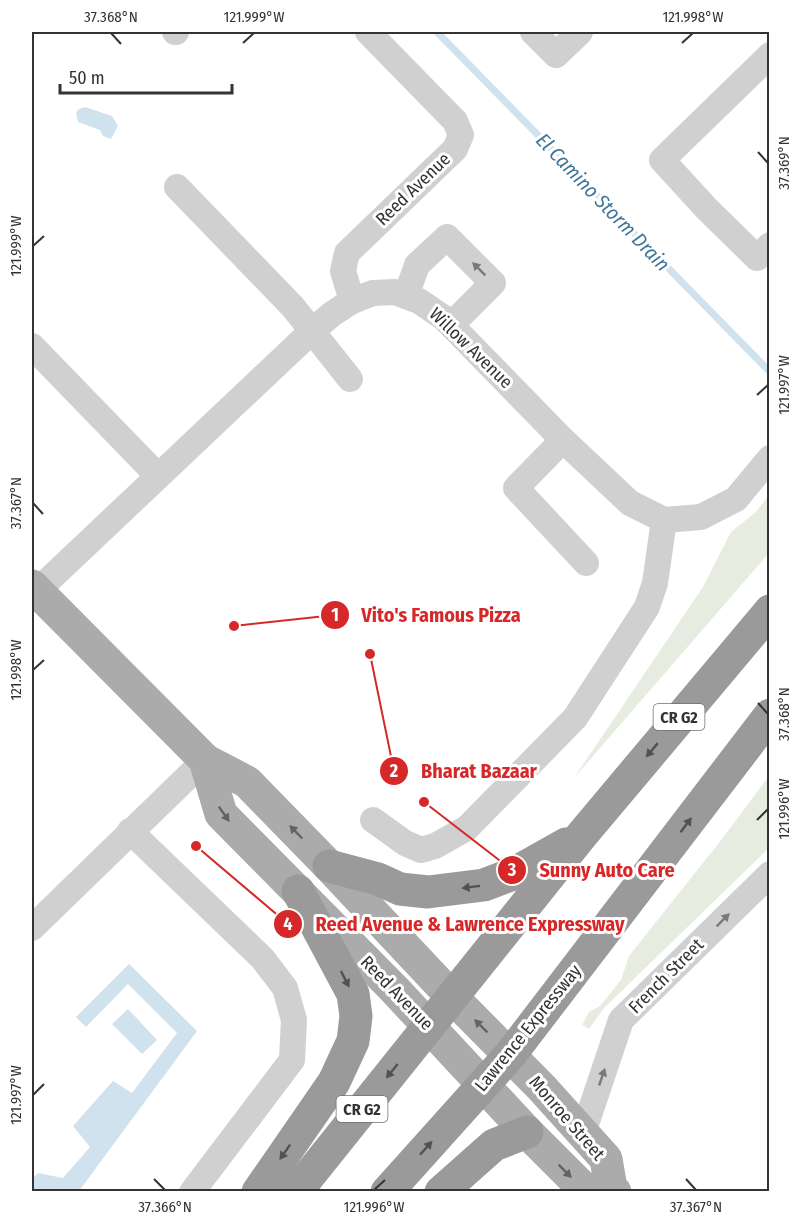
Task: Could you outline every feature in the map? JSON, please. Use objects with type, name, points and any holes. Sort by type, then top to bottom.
[{"type":"highway","name":"CR G2","points":[[296,1191],[581,836],[770,611]]},
{"type":"highway","name":"Lawrence Expressway","points":[[387,1191],[510,1055],[770,715]]},
{"type":"highway","points":[[329,866],[378,879],[400,889],[428,892],[484,885],[513,874],[581,836]]},
{"type":"highway","points":[[258,1191],[334,1082],[353,1041],[356,1016],[353,994],[298,891]]},
{"type":"highway","points":[[441,1191],[494,1145],[527,1132]]},
{"type":"main road","name":"Reed Avenue","points":[[34,588],[205,760],[247,782],[510,1055]]},
{"type":"main road","name":"Reed Avenue","points":[[205,760],[221,814],[298,891],[483,1085]]},
{"type":"main road","name":"Monroe Street","points":[[483,1085],[580,1186],[592,1191],[613,1190],[606,1159],[510,1055]]},
{"type":"street","name":"Reed Avenue","points":[[352,301],[343,271],[347,253],[455,149],[461,135],[455,121],[368,32]]},
{"type":"street","points":[[533,32],[556,55],[580,32]]},
{"type":"street","points":[[770,55],[662,160],[756,258],[770,245]]},
{"type":"street","points":[[177,187],[293,307],[350,379]]},
{"type":"street","points":[[406,296],[417,265],[447,237],[493,283],[451,325]]},
{"type":"street","name":"Willow Avenue","points":[[34,588],[158,476],[312,331],[352,301],[373,293],[395,292],[419,301],[451,325],[563,440],[630,503],[664,520]]},
{"type":"street","points":[[32,346],[158,476]]},
{"type":"street","points":[[563,440],[516,488],[586,563]]},
{"type":"street","points":[[373,820],[405,843],[421,850],[435,846],[467,828],[575,718],[647,607],[656,583],[664,520],[701,517],[736,499],[770,458]]},
{"type":"street","points":[[32,928],[205,760]]},
{"type":"street","points":[[130,831],[263,959],[285,988],[294,1020],[292,1060],[192,1191]]},
{"type":"street","name":"French Street","points":[[583,1133],[621,1020],[770,874]]},
{"type":"shaded area","points":[[769,495],[769,553],[574,778],[703,587],[731,532],[756,512]]},
{"type":"shaded area","points":[[769,776],[769,848],[604,1008],[589,1029],[582,1025],[589,1012],[600,1006],[621,980],[629,956]]},
{"type":"water","points":[[85,107],[112,116],[118,126],[111,139],[103,136],[100,130],[78,122],[76,113]]},
{"type":"water","points":[[129,964],[197,1031],[79,1191],[32,1191],[32,1179],[38,1173],[63,1178],[90,1147],[73,1126],[113,1081],[132,1093],[177,1033],[128,984],[86,1027],[76,1017]]},
{"type":"water","points":[[128,1009],[157,1040],[142,1054],[112,1024]]},
{"type":"waterway","name":"El Camino Storm Drain","points":[[437,32],[770,372]]},
{"type":"place","name":"Vito's Famous Pizza","points":[[234,626]]},
{"type":"place","name":"Bharat Bazaar","points":[[370,654]]},
{"type":"place","name":"Sunny Auto Care","points":[[424,802]]},
{"type":"place","name":"Reed Avenue & Lawrence Expressway","points":[[196,846]]}]
